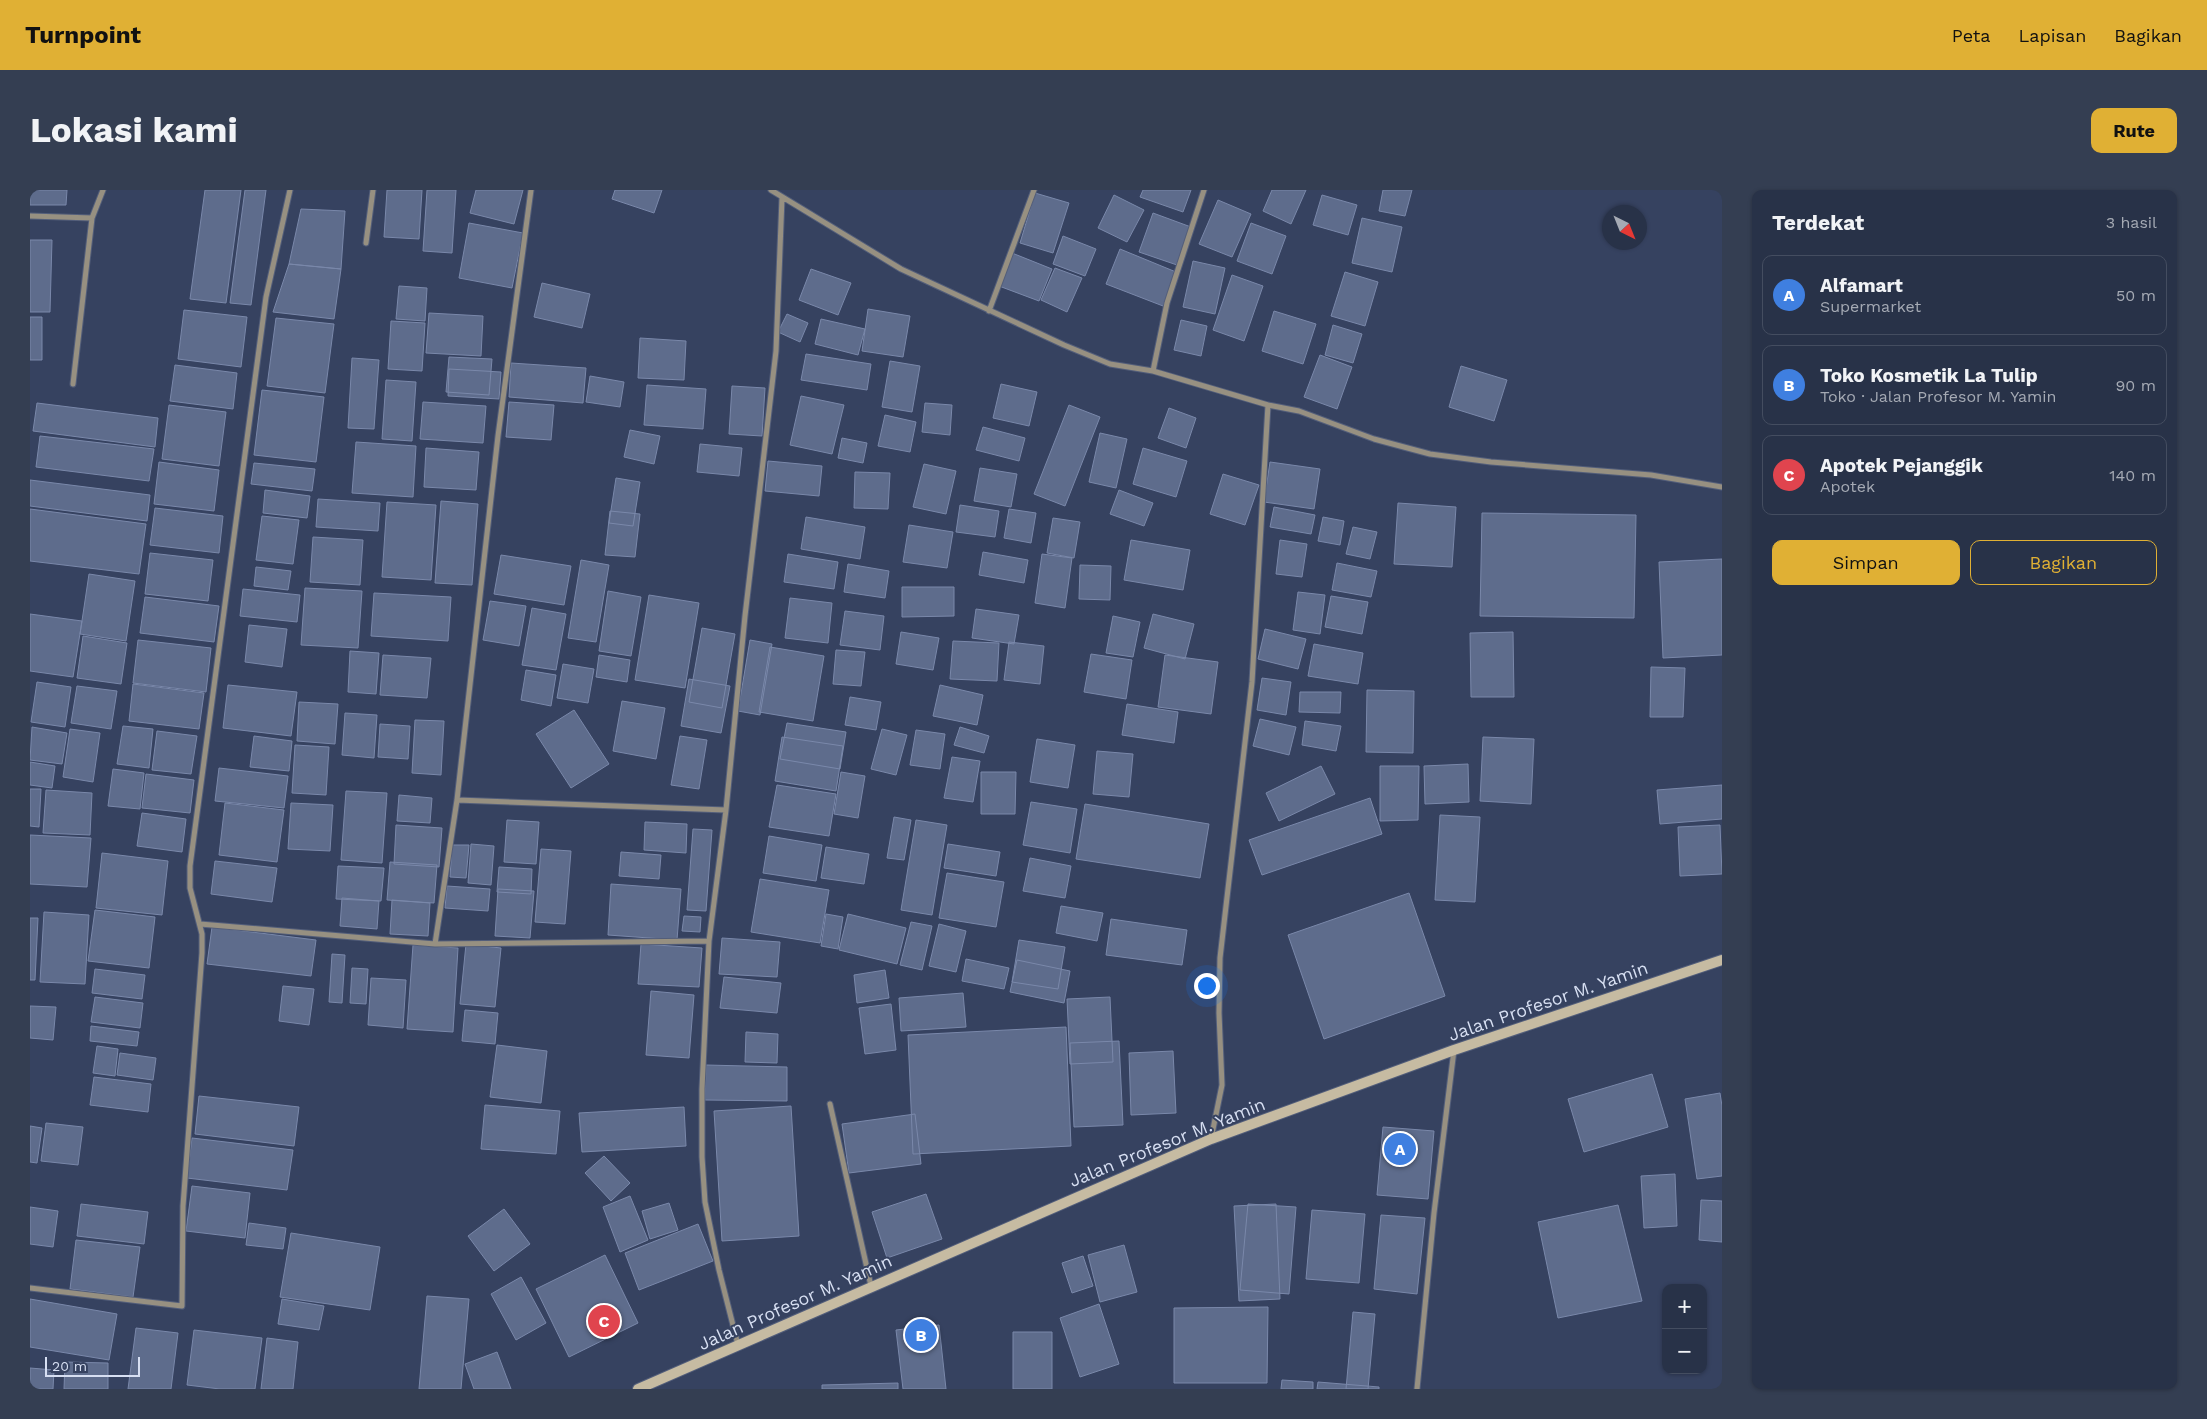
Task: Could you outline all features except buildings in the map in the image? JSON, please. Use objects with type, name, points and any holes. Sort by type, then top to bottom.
[{"type":"main road","name":"Jalan Profesor M. Yamin","points":[[638,1389],[1211,1139],[1454,1050],[1722,960]]},
{"type":"street","points":[[73,384],[92,218],[103,190]]},
{"type":"street","points":[[30,1288],[182,1306],[182,1215],[202,953],[200,924],[190,888],[190,866],[266,297],[290,190]]},
{"type":"street","points":[[366,243],[373,190]]},
{"type":"street","points":[[436,944],[457,800],[498,436],[531,190]]},
{"type":"street","points":[[771,190],[901,269],[989,311],[1110,364],[1153,371],[1268,405],[1299,411],[1374,439],[1430,454],[1491,462],[1650,475],[1722,487]]},
{"type":"street","points":[[989,311],[1034,190]]},
{"type":"street","points":[[1153,371],[1168,303],[1204,190]]},
{"type":"street","points":[[738,1345],[719,1270],[705,1202],[702,1157],[702,1089],[710,941],[776,352],[782,198]]},
{"type":"street","points":[[30,216],[92,218]]},
{"type":"street","points":[[1211,1139],[1222,1085],[1219,1013],[1220,958],[1252,682],[1268,405]]},
{"type":"street","points":[[457,800],[726,810]]},
{"type":"street","points":[[200,924],[436,944],[710,941]]},
{"type":"street","points":[[1417,1389],[1434,1213],[1454,1050]]},
{"type":"street","points":[[830,1104],[871,1286]]},
{"type":"place","name":"Alfamart","points":[[1400,1149]]},
{"type":"place","name":"Apotek Pejanggik","points":[[604,1321]]},
{"type":"place","name":"Toko Kosmetik La Tulip","points":[[921,1335]]}]
